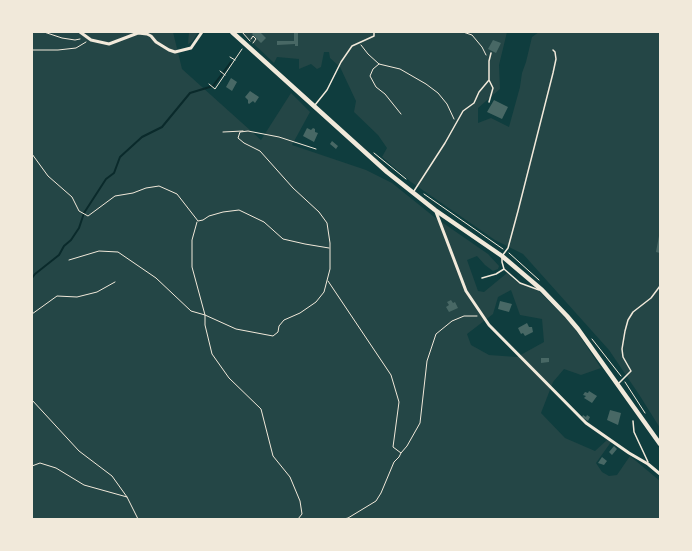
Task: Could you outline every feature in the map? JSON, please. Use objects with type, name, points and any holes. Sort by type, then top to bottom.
[{"type":"main road","points":[[232,32],[387,172],[435,210],[502,256],[542,290],[574,325],[660,444]]},
{"type":"street","points":[[80,32],[91,40],[109,44],[138,33],[147,34],[156,42],[175,52],[191,48],[202,32]]},
{"type":"street","points":[[435,210],[466,290],[489,325],[586,423],[629,453],[648,464],[660,474]]},
{"type":"lane","points":[[314,106],[327,90],[341,62],[352,46],[374,36],[374,32]]},
{"type":"lane","points":[[542,290],[520,283],[504,269],[502,256],[508,248],[554,73],[556,59],[555,52],[553,50]]},
{"type":"lane","points":[[489,102],[493,88],[489,80],[489,61],[491,53]]},
{"type":"lane","points":[[413,193],[445,143],[463,111],[474,103],[479,92],[489,80]]},
{"type":"lane","points":[[482,278],[496,274],[504,269]]},
{"type":"lane","points":[[617,384],[631,371],[623,357],[622,349],[628,320],[633,312],[651,298],[660,286]]},
{"type":"lane","points":[[633,421],[634,432],[648,464]]},
{"type":"path","points":[[44,32],[62,38],[75,40],[87,37]]},
{"type":"path","points":[[463,32],[472,35],[482,47],[489,61]]},
{"type":"path","points":[[250,39],[253,36],[256,40],[253,43]]},
{"type":"path","points":[[32,50],[76,48],[91,40]]},
{"type":"path","points":[[360,43],[368,54],[379,64],[400,70],[426,84],[438,93],[447,104],[456,124]]},
{"type":"path","points":[[209,84],[215,89],[242,49]]},
{"type":"path","points":[[230,57],[235,60]]},
{"type":"path","points":[[379,64],[373,69],[370,76],[376,87],[385,94],[401,114]]},
{"type":"path","points":[[220,71],[225,75]]},
{"type":"path","points":[[69,260],[99,251],[118,252],[156,278],[191,311],[205,315],[236,329],[273,336],[278,332],[279,326],[284,320],[300,313],[316,302],[324,292],[330,270],[330,248],[327,224],[319,212],[293,188],[260,151],[244,143],[238,138],[240,132],[248,131]]},
{"type":"path","points":[[223,132],[248,131],[278,136],[316,149]]},
{"type":"path","points":[[32,154],[48,176],[72,197],[79,211],[88,216],[115,196],[159,186],[177,194],[198,222]]},
{"type":"path","points":[[198,222],[209,216],[239,210],[264,222],[283,239],[330,248]]},
{"type":"path","points":[[198,222],[192,240],[192,267],[205,315],[205,325],[212,354],[229,378],[261,410],[274,456],[290,478],[300,501],[302,514],[298,519]]},
{"type":"path","points":[[328,280],[391,375],[399,402],[393,447],[401,453]]},
{"type":"path","points":[[32,314],[57,296],[77,297],[97,292],[115,282]]},
{"type":"path","points":[[344,519],[376,501],[394,462],[407,446],[420,423],[427,361],[436,334],[452,321],[464,316],[483,315]]},
{"type":"path","points":[[32,400],[79,452],[112,476],[127,497],[138,519]]},
{"type":"path","points":[[32,466],[40,463],[56,468],[84,485],[127,497]]},
{"type":"shaded area","points":[[32,32],[173,32],[182,69],[261,140],[291,93],[310,112],[292,145],[366,170],[392,183],[433,216],[488,254],[499,266],[498,269],[493,271],[477,256],[467,260],[478,291],[484,292],[507,273],[516,281],[539,291],[573,326],[601,368],[581,375],[564,369],[553,382],[541,413],[565,438],[595,451],[607,440],[611,442],[596,463],[602,472],[609,476],[617,475],[630,456],[660,481],[660,519],[32,519]],"holes":[[[511,290],[520,315],[542,319],[544,342],[517,357],[489,355],[471,345],[467,334],[493,314],[498,297]]]},
{"type":"shaded area","points":[[189,32],[198,32],[192,42],[188,44]]},
{"type":"shaded area","points":[[241,32],[507,32],[499,65],[500,89],[478,108],[478,123],[491,118],[509,127],[532,37],[539,32],[660,32],[660,428],[609,350],[523,254],[495,240],[411,182],[382,157],[387,148],[378,135],[354,112],[356,101],[340,67],[330,58],[329,52],[324,52],[321,67],[317,69],[311,64],[299,69],[299,59],[277,57],[274,63]]},
{"type":"building","points":[[254,32],[260,32],[266,38],[261,43],[252,34]]},
{"type":"building","points":[[294,32],[298,32],[298,46],[295,46],[295,44],[277,45],[277,41],[294,41]]},
{"type":"building","points":[[493,40],[501,43],[496,53],[488,49]]},
{"type":"building","points":[[231,78],[237,82],[232,91],[226,87]]},
{"type":"building","points":[[250,91],[259,97],[255,103],[253,101],[249,104],[245,97]]},
{"type":"building","points":[[494,100],[508,107],[502,119],[487,112]]},
{"type":"building","points":[[307,128],[311,130],[313,128],[315,129],[315,132],[318,133],[314,142],[303,136]]},
{"type":"building","points":[[332,141],[338,146],[336,149],[330,144]]},
{"type":"building","points":[[660,236],[660,253],[656,252]]},
{"type":"building","points":[[451,300],[453,303],[455,302],[458,308],[449,312],[446,307],[449,305],[447,302]]},
{"type":"building","points":[[500,301],[512,304],[509,312],[498,309]]},
{"type":"building","points":[[527,323],[529,327],[532,327],[533,332],[525,336],[523,333],[521,334],[518,328]]},
{"type":"building","points":[[541,358],[549,358],[549,362],[541,363]]},
{"type":"building","points":[[589,391],[597,396],[592,403],[584,398],[586,396],[583,395],[585,392],[588,393]]},
{"type":"building","points":[[610,410],[621,413],[618,425],[607,420]]},
{"type":"building","points":[[583,415],[590,417],[588,421],[582,417]]},
{"type":"building","points":[[614,446],[617,449],[612,455],[609,452]]},
{"type":"building","points":[[602,457],[607,461],[604,465],[598,463]]},
{"type":"waterway","points":[[32,278],[59,255],[64,246],[71,240],[79,228],[84,213],[106,179],[114,173],[120,157],[142,137],[162,127],[190,93],[213,86],[231,62]]}]
